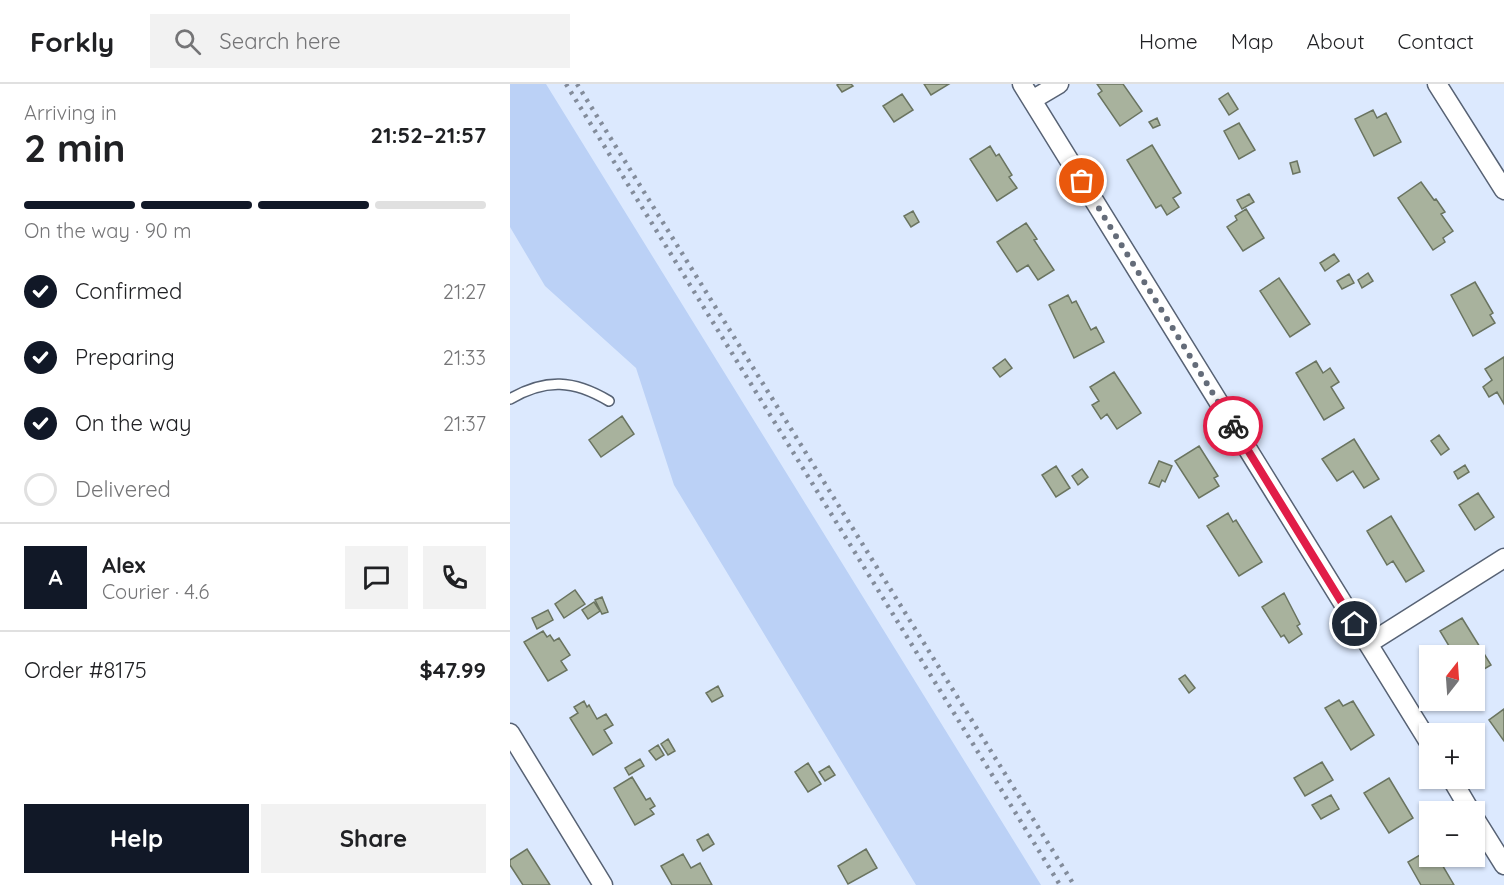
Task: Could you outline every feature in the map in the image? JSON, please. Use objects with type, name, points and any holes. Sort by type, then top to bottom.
[{"type":"street","points":[[1022,84],[1419,726]]},
{"type":"street","points":[[1032,100],[1059,84]]},
{"type":"street","points":[[1437,84],[1504,190]]},
{"type":"street","points":[[1368,644],[1504,558]]},
{"type":"street","points":[[510,733],[603,885]]},
{"type":"street","points":[[1485,835],[1504,865]]},
{"type":"lane","points":[[510,399],[528,389],[549,384],[567,384],[585,388],[609,401]]},
{"type":"shaded area","points":[[510,84],[546,84],[1041,885],[916,885],[674,485],[636,368],[545,286],[510,227]]},
{"type":"building","points":[[924,84],[949,84],[931,95]]},
{"type":"building","points":[[1097,84],[1123,84],[1142,111],[1120,126],[1098,94],[1102,91]]},
{"type":"building","points":[[837,85],[853,86],[842,92]]},
{"type":"building","points":[[1228,93],[1238,109],[1229,115],[1219,99]]},
{"type":"building","points":[[902,94],[913,110],[894,122],[883,106]]},
{"type":"building","points":[[1373,110],[1377,118],[1386,113],[1401,142],[1374,156],[1355,119]]},
{"type":"building","points":[[1157,118],[1160,125],[1153,128],[1149,122]]},
{"type":"building","points":[[1239,123],[1255,150],[1239,159],[1224,131]]},
{"type":"building","points":[[1152,145],[1181,193],[1173,198],[1179,207],[1167,215],[1161,205],[1156,208],[1127,160]]},
{"type":"building","points":[[990,146],[996,156],[999,154],[1012,175],[1009,177],[1017,188],[997,201],[970,159]]},
{"type":"building","points":[[1297,161],[1300,172],[1293,174],[1290,163]]},
{"type":"building","points":[[1421,182],[1445,212],[1441,214],[1453,231],[1443,238],[1445,242],[1433,250],[1398,198]]},
{"type":"building","points":[[1249,194],[1254,202],[1242,209],[1237,200]]},
{"type":"building","points":[[1246,209],[1264,238],[1243,251],[1227,227],[1237,220],[1235,216]]},
{"type":"building","points":[[913,211],[919,222],[911,227],[904,216]]},
{"type":"building","points":[[1026,223],[1037,239],[1034,240],[1054,270],[1038,280],[1028,265],[1017,272],[997,242]]},
{"type":"building","points":[[1334,254],[1339,261],[1325,271],[1320,263]]},
{"type":"building","points":[[1368,273],[1373,281],[1362,288],[1358,280]]},
{"type":"building","points":[[1349,274],[1354,283],[1342,289],[1337,281]]},
{"type":"building","points":[[1279,278],[1310,324],[1290,337],[1260,291]]},
{"type":"building","points":[[1475,282],[1493,313],[1490,315],[1495,323],[1473,336],[1451,295]]},
{"type":"building","points":[[1068,295],[1072,303],[1076,301],[1091,330],[1096,327],[1104,342],[1074,358],[1049,305]]},
{"type":"building","points":[[1504,357],[1504,404],[1497,392],[1489,397],[1483,387],[1492,380],[1485,369]]},
{"type":"building","points":[[1005,359],[1012,368],[1000,377],[993,368]]},
{"type":"building","points":[[1316,361],[1323,373],[1330,368],[1339,382],[1331,387],[1344,408],[1324,420],[1296,373]]},
{"type":"building","points":[[1114,372],[1141,413],[1117,429],[1107,414],[1101,419],[1092,405],[1099,401],[1090,387]]},
{"type":"building","points":[[622,416],[634,434],[601,457],[589,440]]},
{"type":"building","points":[[1439,435],[1449,449],[1441,455],[1431,441]]},
{"type":"building","points":[[1354,439],[1379,479],[1364,488],[1353,471],[1337,481],[1322,459]]},
{"type":"building","points":[[1199,446],[1218,476],[1214,478],[1219,486],[1199,498],[1175,461]]},
{"type":"building","points":[[1159,461],[1172,466],[1165,482],[1162,480],[1159,487],[1149,483]]},
{"type":"building","points":[[1465,465],[1469,472],[1458,479],[1454,472]]},
{"type":"building","points":[[1056,466],[1070,488],[1056,497],[1042,475]]},
{"type":"building","points":[[1082,469],[1088,477],[1078,485],[1072,476]]},
{"type":"building","points":[[1478,493],[1494,517],[1475,530],[1459,505]]},
{"type":"building","points":[[1228,513],[1233,522],[1236,520],[1262,562],[1239,576],[1207,526]]},
{"type":"building","points":[[1391,516],[1424,571],[1406,582],[1393,561],[1387,565],[1367,531]]},
{"type":"building","points":[[575,590],[585,604],[564,618],[555,604]]},
{"type":"building","points":[[1284,593],[1300,624],[1297,626],[1302,634],[1289,643],[1284,635],[1281,637],[1262,607]]},
{"type":"building","points":[[602,597],[608,612],[602,614],[595,600]]},
{"type":"building","points":[[594,602],[600,611],[588,619],[582,610]]},
{"type":"building","points":[[548,610],[553,620],[537,629],[532,618]]},
{"type":"building","points":[[1462,618],[1479,645],[1448,645],[1440,631]]},
{"type":"building","points":[[543,631],[554,641],[559,638],[570,655],[561,661],[567,670],[548,681],[524,642]]},
{"type":"building","points":[[1485,655],[1491,665],[1485,669]]},
{"type":"building","points":[[1185,675],[1195,688],[1189,693],[1179,679]]},
{"type":"building","points":[[718,686],[723,696],[712,702],[706,693]]},
{"type":"building","points":[[1339,700],[1343,706],[1353,701],[1374,735],[1351,750],[1325,708]]},
{"type":"building","points":[[584,701],[597,719],[606,714],[613,725],[604,730],[612,743],[593,755],[570,718],[578,713],[574,707]]},
{"type":"building","points":[[1504,709],[1504,741],[1489,720]]},
{"type":"building","points":[[668,739],[675,751],[668,755],[661,744]]},
{"type":"building","points":[[658,745],[664,755],[656,760],[649,751]]},
{"type":"building","points":[[640,759],[644,766],[629,775],[625,768]]},
{"type":"building","points":[[1322,762],[1333,780],[1305,796],[1294,778]]},
{"type":"building","points":[[808,763],[821,784],[808,792],[795,772]]},
{"type":"building","points":[[829,766],[835,775],[825,781],[819,772]]},
{"type":"building","points":[[632,777],[646,800],[650,798],[655,806],[650,809],[654,814],[635,825],[614,788]]},
{"type":"building","points":[[1389,778],[1413,818],[1389,833],[1364,793]]},
{"type":"building","points":[[1331,795],[1339,809],[1321,819],[1312,805]]},
{"type":"building","points":[[708,834],[714,844],[703,851],[697,840]]},
{"type":"building","points":[[527,849],[550,885],[523,885],[510,865],[510,860]]},
{"type":"building","points":[[866,849],[877,868],[848,884],[838,866]]},
{"type":"building","points":[[683,854],[691,868],[700,863],[712,885],[672,885],[661,866]]},
{"type":"building","points":[[1419,856],[1419,867],[1443,867],[1454,885],[1421,885],[1408,862]]},
{"type":"railway","points":[[566,84],[1060,885]]},
{"type":"railway","points":[[577,84],[1074,885]]},
{"type":"way so far","points":[[1082,181],[1233,426]]},
{"type":"route","points":[[1233,426],[1355,624]]}]
